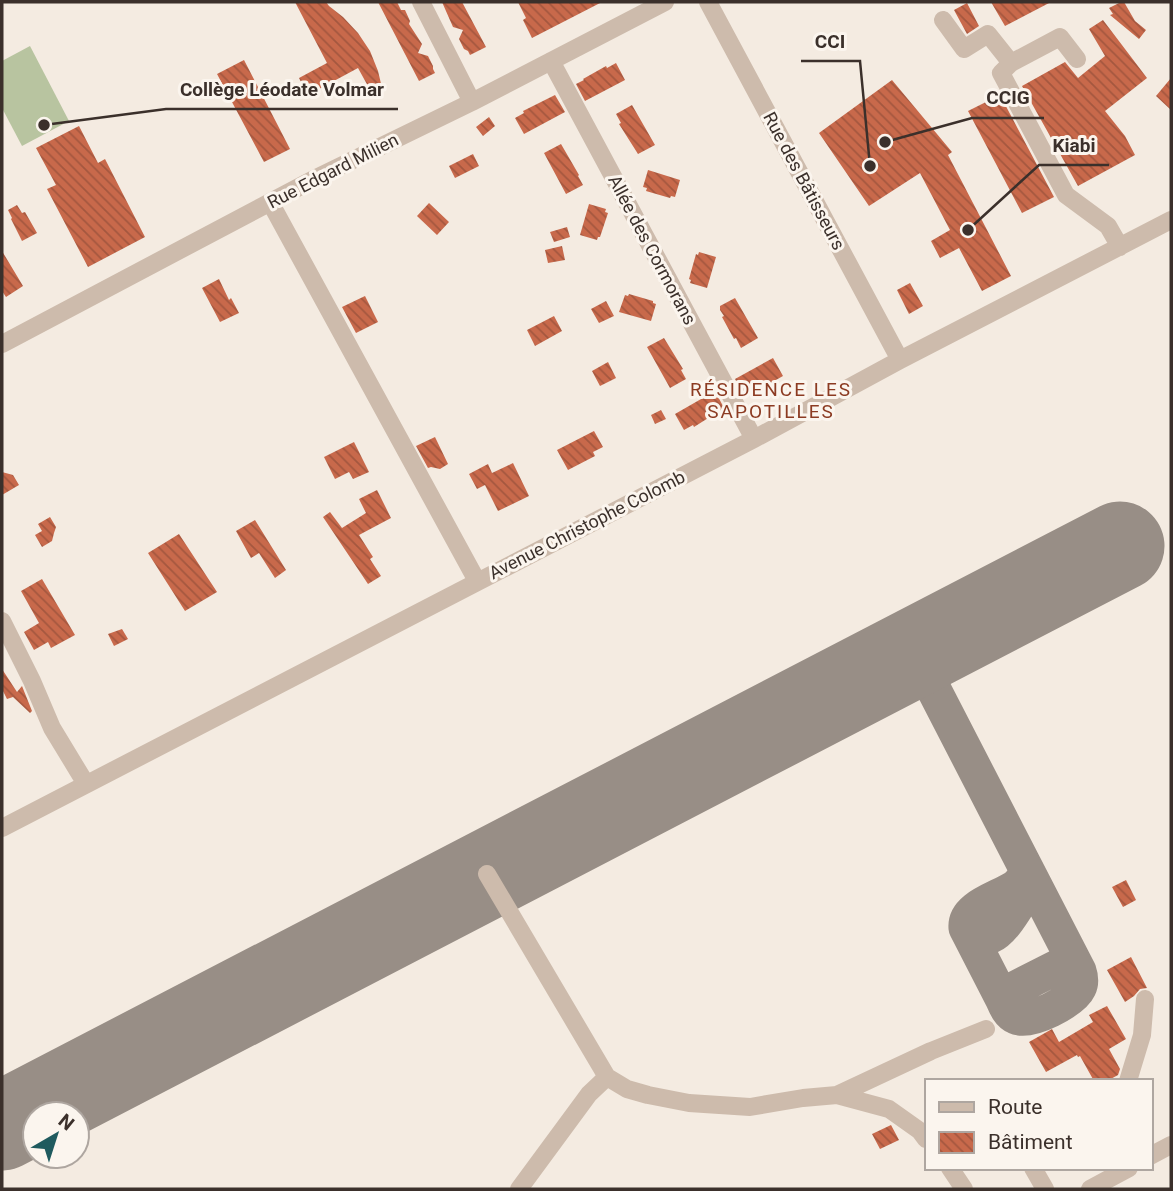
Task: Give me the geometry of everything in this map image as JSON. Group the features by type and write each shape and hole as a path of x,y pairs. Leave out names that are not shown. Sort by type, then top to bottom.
{"street":[{"path":"421,2 472,102"},
{"name":"Rue des Bâtisseurs","path":"708,2 900,360"},
{"name":"Rue Edgard Milien","path":"2,344 316,178 551,61 655,4"},
{"path":"943,20 964,49 988,34 1011,63"},
{"path":"1077,60 1060,37 1011,63 1000,73 1066,195 1108,226 1120,247"},
{"name":"Allée des Cormorans","path":"551,61 754,439"},
{"path":"270,202 477,581"},
{"name":"Avenue Christophe Colomb","path":"2,828 1171,220"},
{"path":"2,621 52,728 86,784"},
{"path":"487,874 607,1077 626,1089 689,1103 750,1107 836,1095 986,1029"},
{"path":"1129,1079 1142,1035 1144,999"},
{"path":"519,1189 589,1094 607,1077"},
{"path":"836,1095 889,1109 920,1131 925,1138"},
{"path":"951,1170 964,1189"},
{"path":"1034,1170 1045,1189"},
{"path":"1090,1189 1125,1170"}],"green space":[{"path":"30,46 69,121 22,146 2,108 2,61"}],"building":[{"path":"295,2 326,2 343,17 370,51 383,92 374,97 358,68 308,95 300,89 299,78 327,63"},
{"path":"378,2 397,2 401,10 405,10 409,24 422,44 418,53 428,56 435,73 419,81"},
{"path":"442,2 462,2 486,47 470,55 464,49 459,39 463,30 453,27"},
{"path":"518,2 602,2 532,38"},
{"path":"991,2 1051,2 1005,26"},
{"path":"1124,2 1135,21 1146,30 1139,39 1110,15 1113,14 1109,8"},
{"path":"967,3 979,26 967,34 954,10"},
{"path":"1103,20 1147,78 1105,111 1125,136 1135,155 1078,186 1022,86 1065,62 1078,78 1105,56 1089,29"},
{"path":"244,60 290,149 264,162 217,74"},
{"path":"616,63 625,80 585,101 576,84"},
{"path":"1171,78 1171,110 1156,96"},
{"path":"892,80 952,152 948,155 1011,276 982,291 959,248 940,258 931,241 950,230 920,173 869,206 819,133"},
{"path":"555,95 565,112 524,134 515,118"},
{"path":"1000,95 1054,197 1022,213 968,111"},
{"path":"632,105 655,145 638,154 619,124 621,123 616,114"},
{"path":"489,117 495,126 483,136 476,127"},
{"path":"79,126 98,163 105,159 145,237 88,267 47,189 56,185 36,148"},
{"path":"561,144 583,185 566,194 544,153"},
{"path":"473,154 479,166 455,178 449,166"},
{"path":"648,170 680,180 675,197 646,191 647,188 643,187"},
{"path":"429,203 449,222 437,235 417,216"},
{"path":"589,204 606,209 605,212 608,213 597,240 580,235"},
{"path":"17,205 22,213 25,212 37,233 22,241 8,210"},
{"path":"567,227 570,237 554,242 550,232"},
{"path":"562,246 565,260 548,263 545,250"},
{"path":"2,251 23,286 6,297 2,291"},
{"path":"699,252 716,257 707,288 690,283 689,279 696,254"},
{"path":"219,279 239,313 220,322 202,288"},
{"path":"910,283 923,306 909,314 897,290"},
{"path":"625,295 656,304 651,321 619,312"},
{"path":"365,296 378,322 356,333 342,307"},
{"path":"735,298 758,338 741,348 720,310 720,306"},
{"path":"606,301 614,316 599,323 591,309"},
{"path":"554,316 562,331 535,346 527,330"},
{"path":"664,338 686,379 670,388 647,347"},
{"path":"773,358 783,376 744,396 735,379"},
{"path":"608,362 616,378 600,386 592,371"},
{"path":"715,391 724,408 694,427 693,425 684,430 675,414"},
{"path":"661,410 666,419 655,424 651,415"},
{"path":"594,431 603,447 593,452 595,456 568,470 557,450"},
{"path":"435,437 448,464 440,469 428,468 416,446"},
{"path":"354,442 369,472 353,479 349,472 335,479 324,457"},
{"path":"513,463 529,496 498,511 485,485 477,489 469,474 488,464 492,473"},
{"path":"2,472 13,475 19,485 2,495"},
{"path":"377,490 391,518 359,535 381,576 368,584 323,517 330,512 342,528 366,513 359,499"},
{"path":"50,517 56,527 52,541 42,547 35,535 42,531 38,524"},
{"path":"255,520 286,570 275,578 259,553 251,558 236,531"},
{"path":"179,534 217,592 185,611 148,553"},
{"path":"42,579 75,635 51,648 48,642 34,650 24,632 39,623 21,591"},
{"path":"122,629 128,639 114,646 108,634"},
{"path":"2,669 17,692 22,686 32,711 30,713 13,697 7,699 2,689"},
{"path":"1126,880 1136,900 1123,907 1112,887"},
{"path":"1131,957 1147,988 1140,989 1125,1002 1107,970"},
{"path":"1107,1006 1126,1039 1109,1049 1120,1069 1118,1075 1111,1079 1093,1079 1077,1055 1046,1072 1029,1042 1052,1029 1059,1042 1093,1022 1089,1015"},
{"path":"891,1125 899,1140 880,1149 872,1134"}],"taxiway":[{"path":"1068,573 1100,573 1122,568 1128,563 1128,556 1120,546"},
{"path":"957,631 934,653 930,667 931,684 1079,971 1081,977 1080,986 1075,993 1050,1010 1022,1018 1011,1014 1003,1000 1008,992 1063,964 1069,953"},
{"path":"881,670 908,671 931,684"},
{"path":"1003,1000 966,928 967,920 977,908 1018,885 1027,870"},
{"path":"969,934 986,937 996,933 1027,891"}],"runway":[{"path":"2,1126 1120,546"}],"place":[{"name":"Collège Léodate Volmar","path":"44,125"},
{"name":"CCIG","path":"885,142"},
{"name":"CCI","path":"870,166"},
{"name":"Kiabi","path":"968,230"}],"district":[{"name":"RÉSIDENCE LES SAPOTILLES","path":"771,400"}]}
